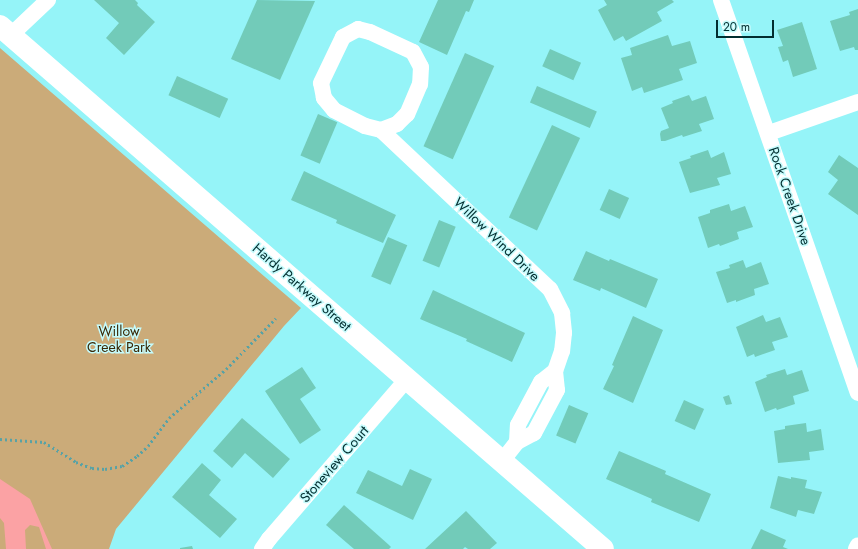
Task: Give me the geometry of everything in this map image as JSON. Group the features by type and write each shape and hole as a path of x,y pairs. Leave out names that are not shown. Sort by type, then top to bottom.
{"main road":[{"name":"Hardy Parkway Street","path":"5,30 604,549"}],"street":[{"path":"5,30 48,0"},
{"name":"Rock Creek Drive","path":"721,0 855,375 858,393"},
{"name":"Willow Wind Drive","path":"381,130 397,124 407,114 420,84 421,67 413,52 370,32 358,29 343,37 321,83 324,98 334,110 365,126 381,130 550,289 562,313 564,333 562,352 555,371 557,390 534,433 517,442 502,461"},
{"path":"769,133 858,102"},
{"name":"Stoneview Court","path":"262,549 407,379"},
{"path":"856,549 858,545"}],"path":[{"path":"0,439 44,442 76,462 92,468 105,469 122,466 137,456 168,418 226,369 276,318"}],"green space":[{"name":"Willow Creek Park","path":"0,48 301,308 284,326 116,529 109,549 0,549"}],"shaded area":[{"path":"0,479 30,499 52,549 46,549 39,527 30,525 25,530 26,549 6,549 4,523 0,518"}],"building":[{"path":"94,0 135,0 138,3 137,5 155,22 124,55 106,38 119,23"},
{"path":"257,0 315,1 280,80 231,59"},
{"path":"438,0 474,0 469,12 466,11 447,55 419,42"},
{"path":"604,0 672,0 674,2 657,12 662,21 626,41 623,36 614,41 598,10 607,5"},
{"path":"858,9 858,50 855,50 854,47 840,51 830,21 850,15 849,12"},
{"path":"802,22 817,69 793,77 788,60 783,62 778,47 783,46 777,30"},
{"path":"668,35 672,46 690,41 697,63 679,69 683,80 644,93 642,87 632,91 621,58 632,55 630,48"},
{"path":"550,49 581,63 573,80 542,66"},
{"path":"465,53 494,66 453,159 424,146"},
{"path":"177,76 228,99 220,118 168,95"},
{"path":"537,86 597,111 590,128 530,103"},
{"path":"689,95 692,101 706,96 714,119 699,124 702,131 683,137 682,135 661,141 661,131 669,128 661,108 673,103 672,101"},
{"path":"318,114 337,122 320,164 300,155"},
{"path":"552,125 580,138 537,231 509,217"},
{"path":"708,150 711,158 724,152 731,174 717,178 720,185 690,193 679,162 691,158 690,156"},
{"path":"839,155 858,168 858,215 828,194 838,180 828,172"},
{"path":"304,171 396,215 383,243 336,223 337,220 291,200"},
{"path":"609,189 629,198 620,219 600,210"},
{"path":"729,204 731,211 745,206 753,227 737,232 739,239 720,246 719,244 708,248 698,217 710,213 710,210"},
{"path":"439,220 456,227 439,268 423,261"},
{"path":"388,237 407,245 391,285 371,277"},
{"path":"586,251 609,261 610,259 658,279 646,308 601,288 600,291 573,280"},
{"path":"743,260 746,268 761,262 769,284 754,289 755,295 736,302 736,300 727,303 716,272 730,268 729,265"},
{"path":"433,290 525,333 512,362 466,341 467,339 420,319"},
{"path":"763,315 766,322 780,317 788,337 772,342 775,350 755,357 754,354 747,357 736,327"},
{"path":"633,316 663,330 633,403 603,389 614,366 612,365"},
{"path":"302,367 316,388 300,399 321,430 300,444 265,391"},
{"path":"785,369 787,375 802,370 809,391 793,396 795,404 765,412 755,382 767,377 766,375"},
{"path":"729,395 732,404 726,405 723,397"},
{"path":"684,400 704,409 695,430 675,421"},
{"path":"569,405 588,413 575,444 556,435"},
{"path":"242,418 290,459 273,478 245,453 232,468 213,451"},
{"path":"806,423 807,432 821,429 824,450 809,452 810,460 778,463 774,431 785,429 785,426"},
{"path":"619,451 666,471 665,474 711,494 699,522 651,502 652,499 606,479"},
{"path":"202,463 221,480 209,495 237,519 220,538 172,497"},
{"path":"410,469 432,479 413,520 356,493 368,470 402,486"},
{"path":"778,476 807,480 805,488 822,492 814,514 798,510 796,517 770,508"},
{"path":"344,505 391,547 389,549 354,549 326,525"},
{"path":"466,511 497,543 490,549 468,549 465,547 463,549 425,549"},
{"path":"761,529 786,540 783,547 788,549 751,549"},
{"path":"192,546 193,549 180,549 180,548"}]}
